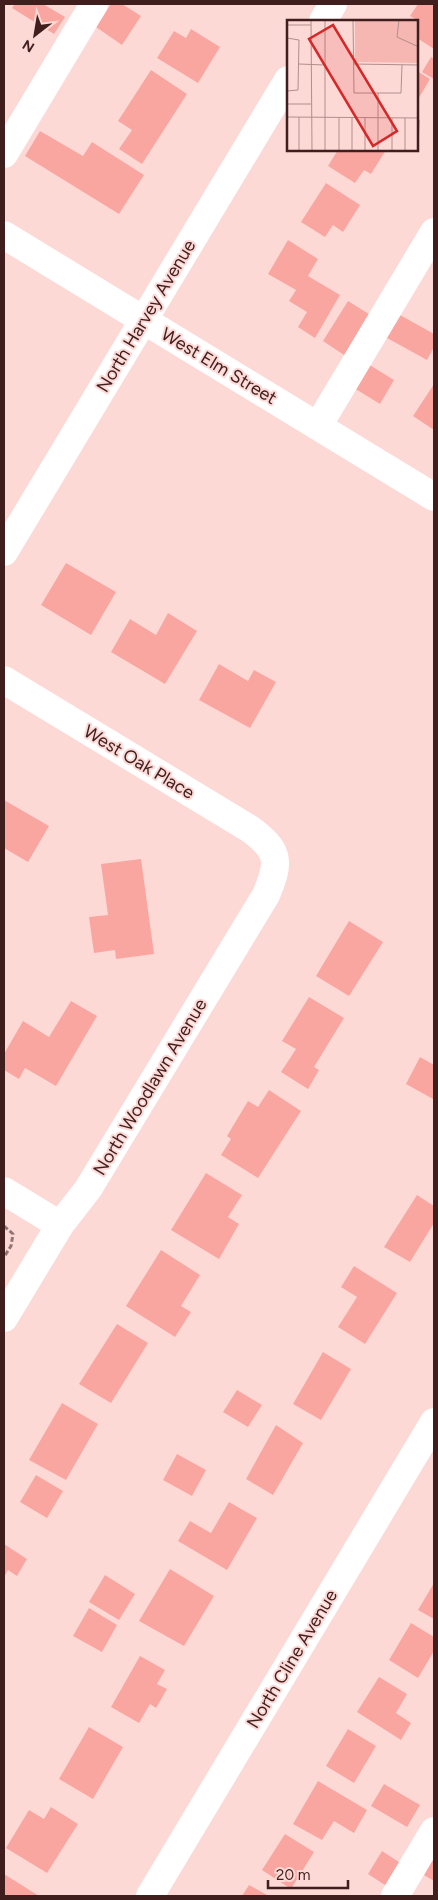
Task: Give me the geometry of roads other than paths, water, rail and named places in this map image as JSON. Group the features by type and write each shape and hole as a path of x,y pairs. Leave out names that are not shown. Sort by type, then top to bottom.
{"street":[{"path":"4,154 94,4"},
{"path":"324,20 333,4"},
{"name":"North Harvey Avenue","path":"4,552 287,82"},
{"path":"318,426 434,232"},
{"name":"West Elm Street","path":"4,235 434,497"},
{"name":"West Oak Place","path":"4,680 250,829 272,847"},
{"name":"North Woodlawn Avenue","path":"4,1318 60,1225 88,1189 266,895 274,877 276,863 272,847"},
{"path":"4,1191 60,1225"},
{"name":"North Cline Avenue","path":"150,1896 431,1437"},
{"path":"395,1896 434,1831"}]}
